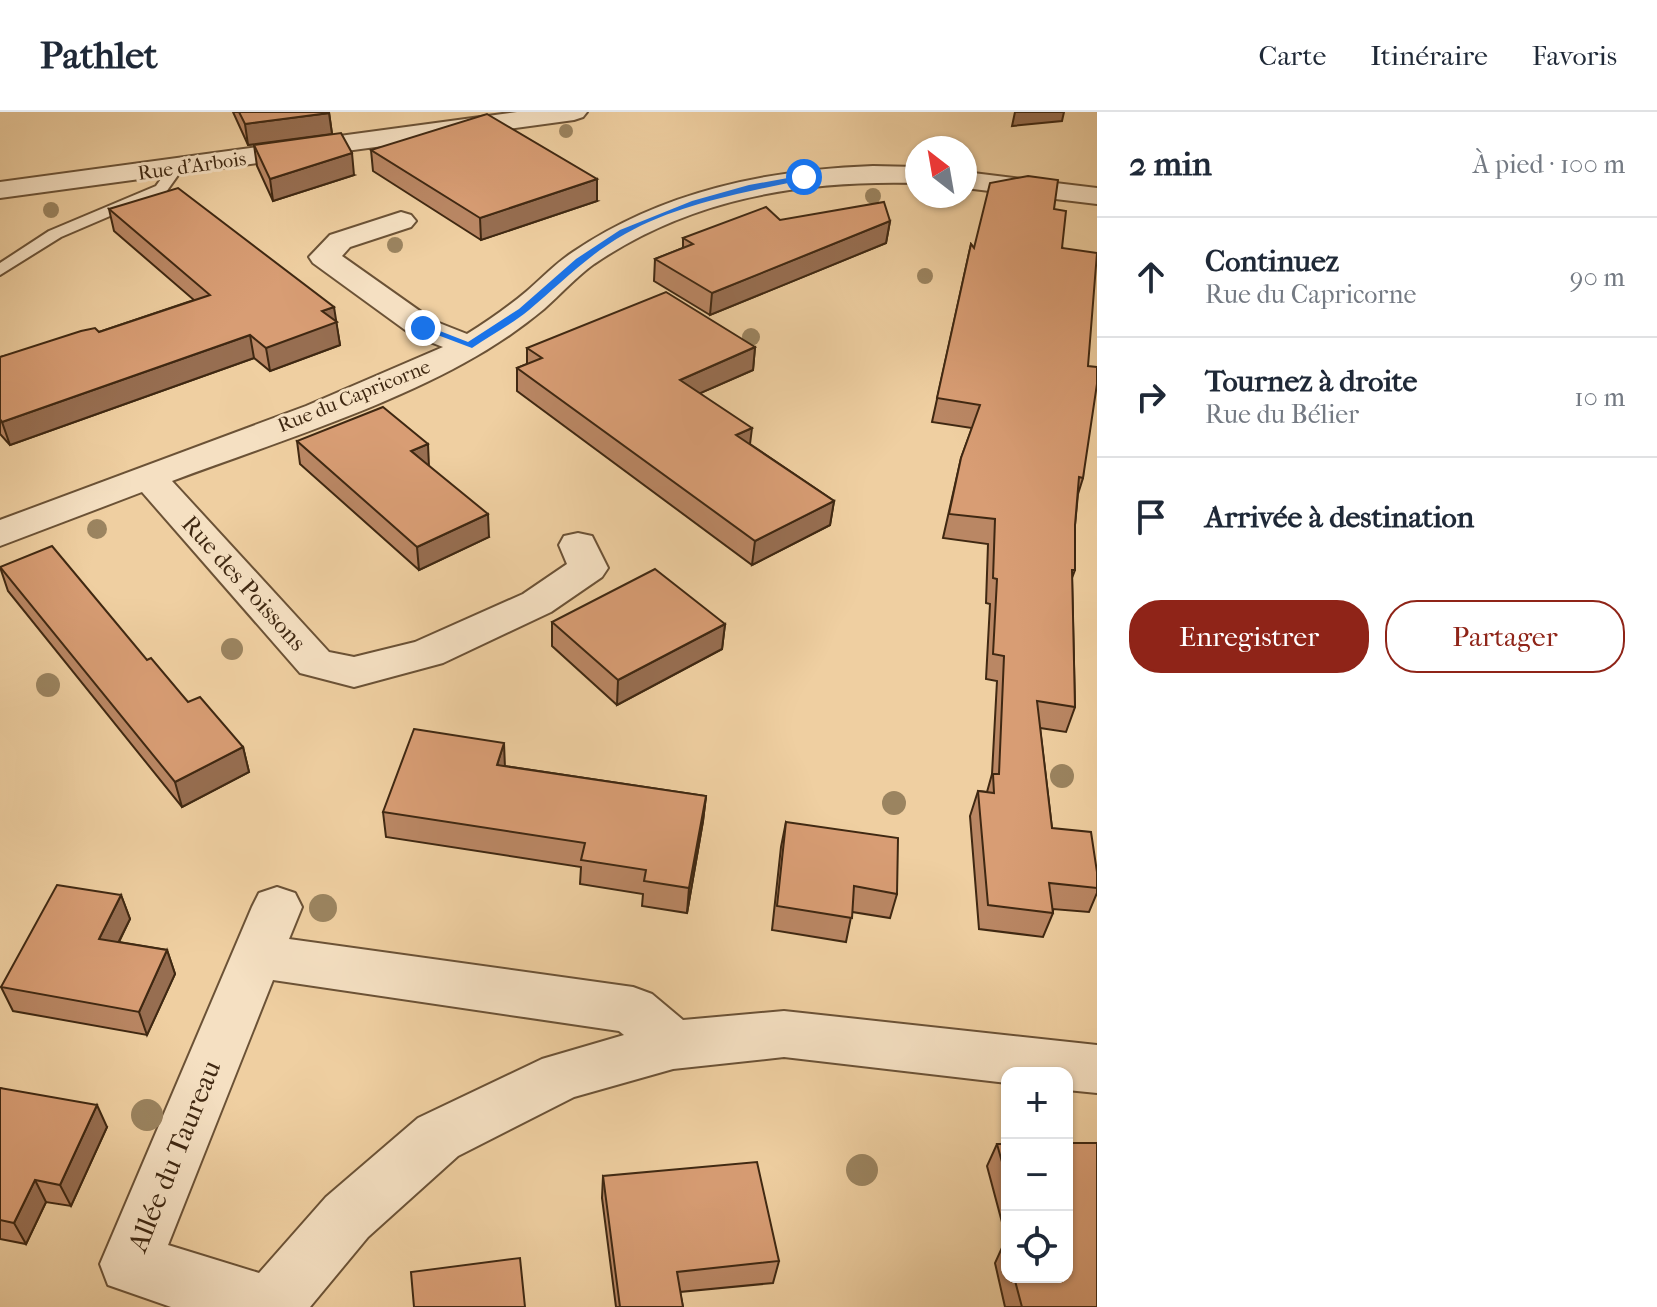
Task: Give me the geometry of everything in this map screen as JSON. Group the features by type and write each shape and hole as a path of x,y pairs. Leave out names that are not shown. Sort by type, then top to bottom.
{"street":[{"name":"Rue d'Arbois","path":"0,190 574,112"},
{"name":"Rue du Capricorne","path":"0,534 426,369 523,311 579,261 623,231 695,203 749,188 804,177 905,174"},
{"path":"977,181 1097,196"},
{"path":"401,221 340,241 324,257 423,328 469,346"},
{"name":"Rue des Poissons","path":"149,478 315,663 354,672 428,653 537,603 588,568 578,545"},
{"name":"Allée du Taureau","path":"270,1307 130,1264 267,932 633,1010 673,1045"},
{"path":"270,1307 347,1217 438,1137 562,1076 673,1045 784,1034 1097,1069"}],"lane":[{"path":"0,270 55,234 161,189 176,168"}],"building":[{"path":"239,112 329,112 329,113 245,124"},
{"path":"487,114 597,179 480,218 371,150"},
{"path":"341,133 352,153 270,179 254,145"},
{"path":"1028,176 1058,180 1054,209 1066,211 1062,248 1097,253 1088,366 1097,367 1097,384 1083,478 1079,477 1075,570 1072,570 1075,707 1037,701 1052,828 1091,832 1097,888 1049,883 1053,913 988,905 978,791 994,793 993,774 999,774 1004,656 993,654 997,579 993,578 995,519 949,514 961,458 980,405 937,398 971,244 974,248 990,183"},
{"path":"178,188 334,307 322,311 337,322 266,348 250,335 2,422 0,357 81,331 95,328 99,332 210,295 109,209"},
{"path":"884,202 890,221 712,293 655,259 693,244 683,238 766,207 780,220"},
{"path":"666,292 755,347 680,380 752,428 736,435 834,501 755,541 517,368 542,358 527,348"},
{"path":"383,407 428,444 411,451 488,514 417,547 297,441"},
{"path":"52,546 147,660 151,658 188,702 200,697 243,747 175,782 0,567"},
{"path":"655,569 725,624 618,680 552,622"},
{"path":"414,729 504,743 497,765 706,796 689,888 644,881 646,870 581,860 585,843 383,812"},
{"path":"786,822 898,838 897,894 854,886 852,918 777,906"},
{"path":"57,885 121,895 99,939 167,950 139,1012 1,987"},
{"path":"0,1088 97,1105 60,1185 35,1180 14,1223 0,1220"},
{"path":"1073,1143 1097,1143 1097,1307 1022,1307 1016,1283 1073,1283"},
{"path":"757,1162 779,1261 677,1272 683,1307 620,1307 603,1176"},
{"path":"520,1258 525,1307 414,1307 411,1272"}],"route":[{"path":"423,328 469,346 523,311 579,261 623,231 695,203 804,177"}]}
